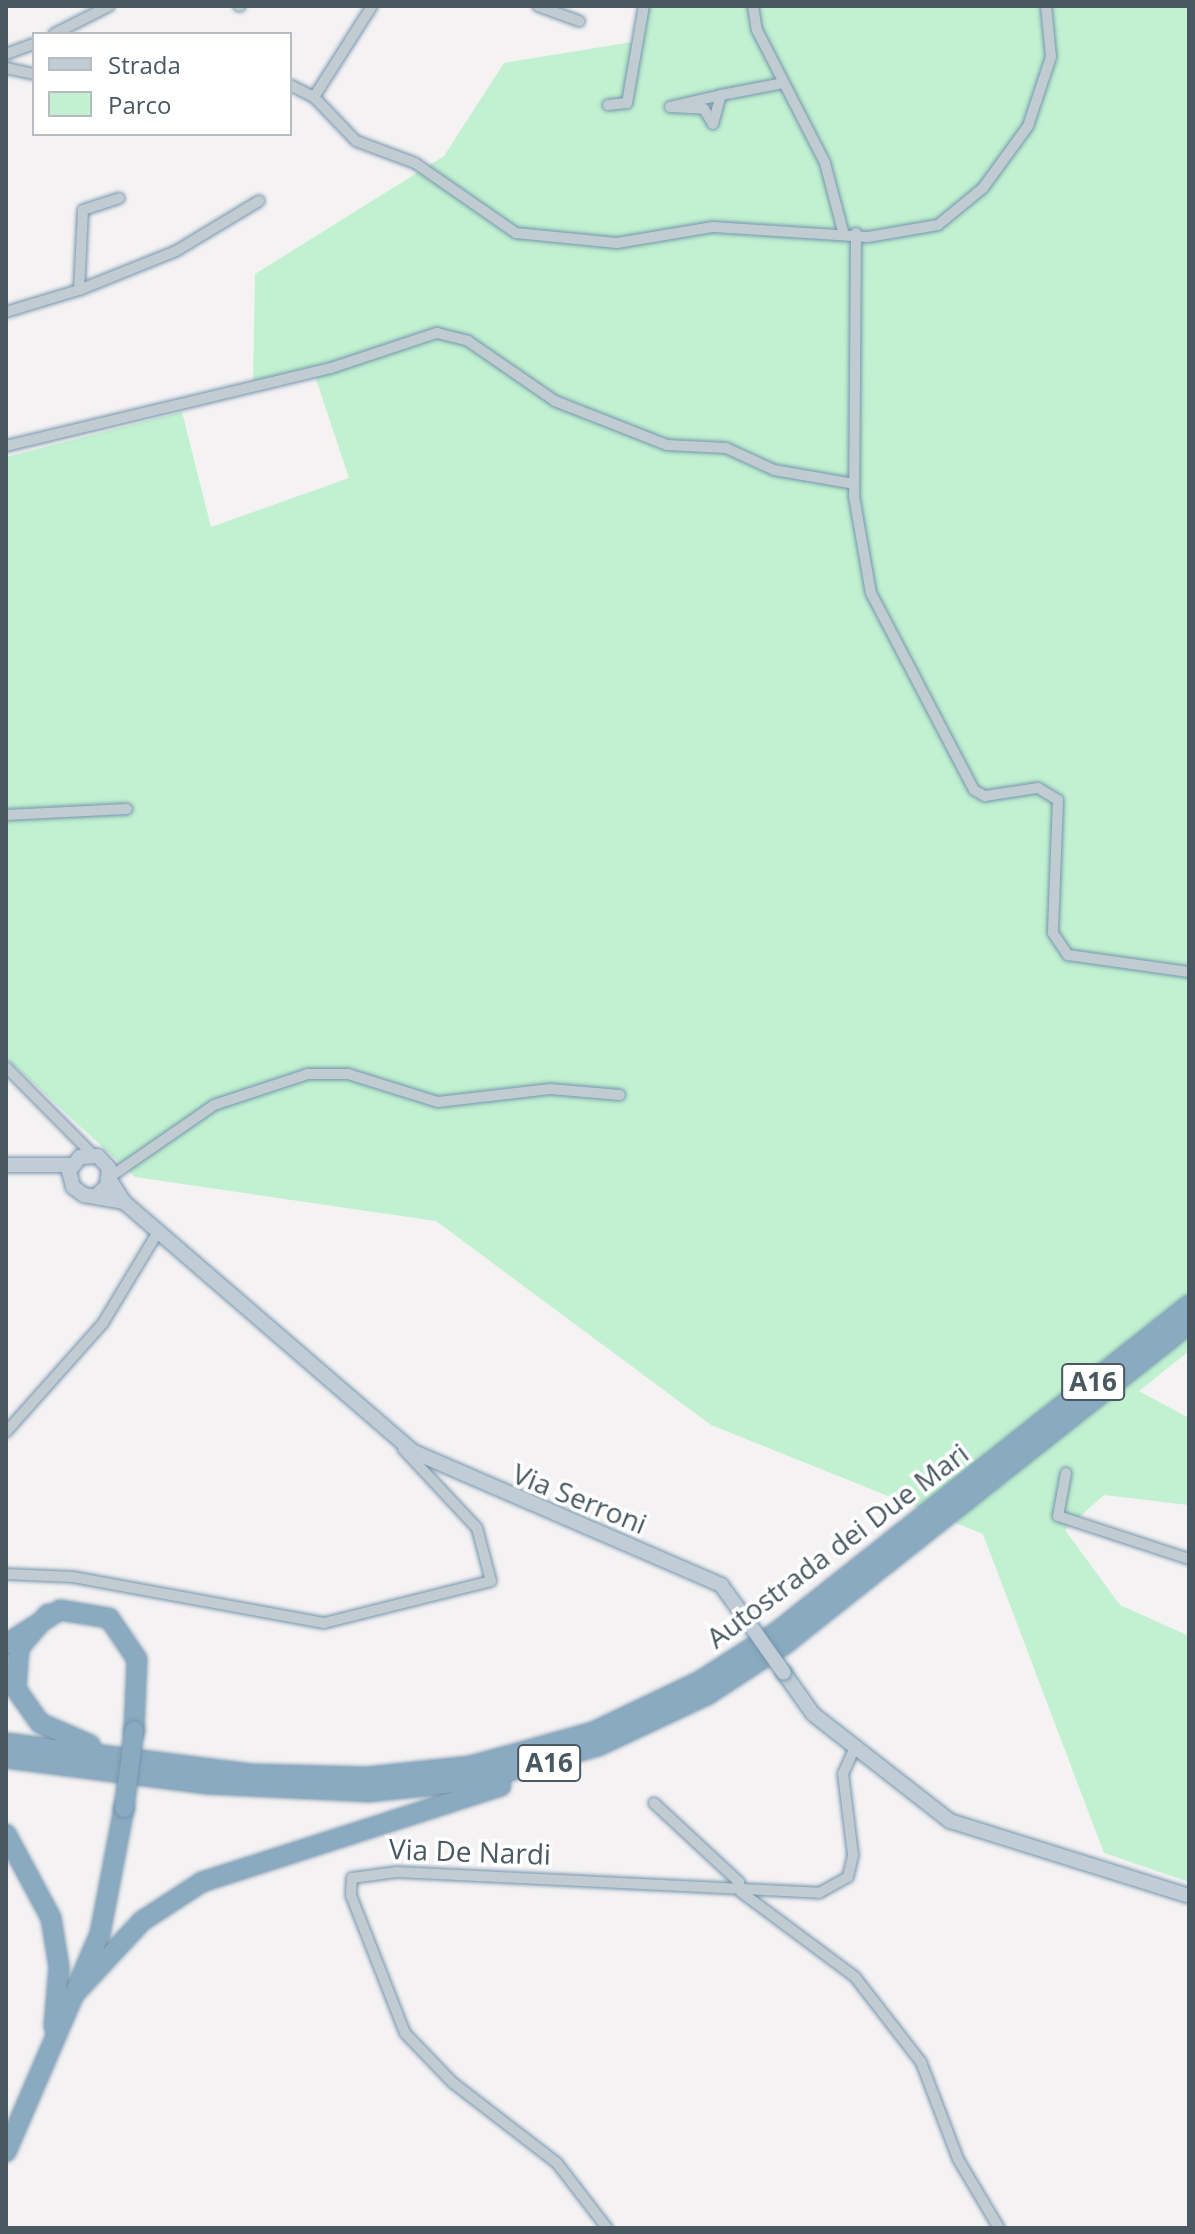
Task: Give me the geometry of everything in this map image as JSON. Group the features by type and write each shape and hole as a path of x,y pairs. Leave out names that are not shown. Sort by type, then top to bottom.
{"highway":[{"name":"Autostrada dei Due Mari","path":"6,1758 292,1791 447,1785 518,1771 638,1730 785,1644 1189,1305"},
{"name":"Autostrada dei Due Mari","path":"6,1743 251,1774 367,1777 514,1757 665,1700 778,1631 1189,1324"},
{"path":"6,1644 48,1614 91,1610 126,1633 139,1666 124,1808 106,1914 77,1991 6,2152"},
{"path":"48,1614 19,1648 14,1678 31,1714 60,1735 142,1753 367,1777"},
{"path":"77,1991 142,1921 202,1882 641,1737 711,1701 785,1644"},
{"path":"6,1834 41,1890 56,1943 59,1998 47,2057"}],"main road":[{"name":"Via Serroni","path":"6,1165 46,1168 93,1155 112,1172 124,1202"},
{"path":"70,1181 73,1163"},
{"name":"Via Serroni","path":"46,1168 70,1181 78,1192 124,1202 374,1417 415,1457 721,1585 813,1714 950,1821 1189,1896"},
{"path":"97,1195 112,1172"}],"street":[{"path":"58,32 109,6"},
{"path":"314,97 372,6"},
{"path":"538,6 579,21"},
{"path":"608,105 627,103 644,6"},
{"path":"753,6 784,83 825,163 843,231"},
{"path":"292,86 314,97 356,141 415,163 530,235 634,243 713,227 856,233 938,225 983,188 1028,126 1051,57 1046,6"},
{"path":"6,54 32,45"},
{"path":"6,68 32,74"},
{"path":"721,95 713,124 704,109 670,107 674,100 784,83"},
{"path":"79,290 83,210 119,198"},
{"path":"6,312 79,290 176,251 259,201"},
{"path":"856,233 854,484 871,593 974,790 985,796 1038,788 1058,800 1053,933 1068,955 1189,972"},
{"path":"6,446 331,368 437,333 468,341 555,401 667,445 726,448 774,470 854,484"},
{"path":"6,815 127,809"},
{"path":"6,1067 76,1144 93,1155"},
{"path":"112,1172 214,1105 308,1074 348,1074 438,1102 550,1089 620,1095"},
{"path":"73,1163 76,1144"},
{"path":"6,1432 103,1323 159,1230"},
{"path":"6,1574 73,1577 324,1623 491,1581 477,1528 415,1457"},
{"path":"1066,1473 1058,1516 1189,1559"},
{"name":"Via De Nardi","path":"607,2228 557,2163 453,2083 405,2033 351,1895 352,1878 365,1872 634,1880 797,1897 848,1877 853,1826 843,1774 855,1747"},
{"path":"654,1803 739,1882 741,1892 844,1967 921,2062 958,2159 999,2228"}],"green space":[{"path":"646,6 1189,6 1189,1351 1139,1391 1189,1418 1189,1505 1104,1495 1065,1530 1120,1605 1189,1636 1189,1882 1104,1853 983,1534 711,1425 436,1221 135,1177 6,1058 6,457 182,412 211,527 349,478 315,376 253,384 255,274 444,156 504,63 632,42"}]}
